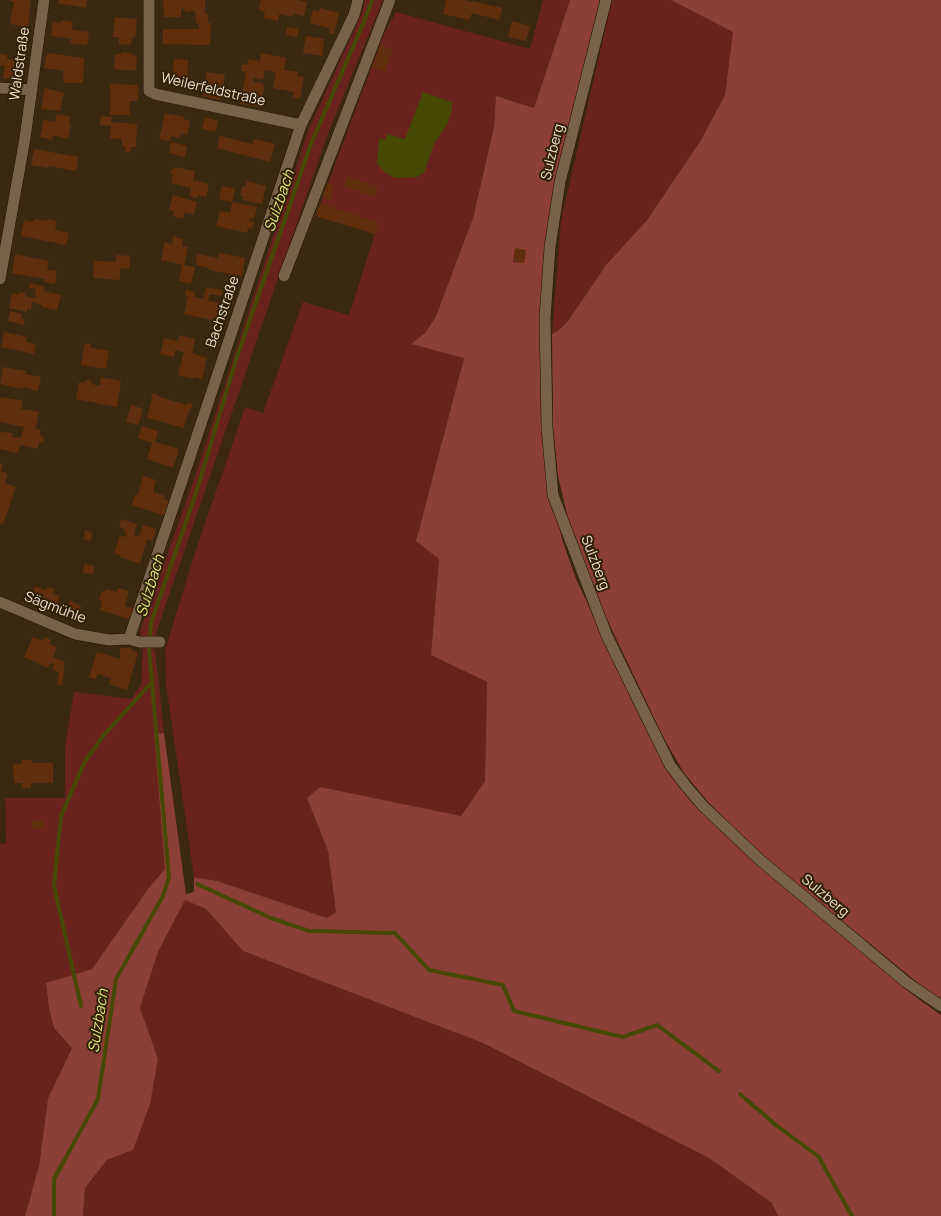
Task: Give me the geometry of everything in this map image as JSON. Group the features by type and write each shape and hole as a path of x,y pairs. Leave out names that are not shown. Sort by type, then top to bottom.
{"street":[{"name":"Waldstraße","path":"0,279 32,90 44,0"},
{"name":"Weilerfeldstraße","path":"149,0 149,90 155,94 301,126"},
{"name":"Bachstraße","path":"134,641 301,126 354,15 358,0"},
{"path":"284,276 390,0"},
{"name":"Sulzberg","path":"606,0 560,182 550,247 545,318 547,427 554,495 607,636 670,765 703,806 760,860 906,982 941,1006"},
{"path":"0,88 32,90"},
{"name":"Sägmühle","path":"0,602 75,634 109,640 156,643"}],"shaded area":[{"path":"365,0 383,0 328,133 155,636 141,636 140,631 194,479 308,131 361,15"},
{"path":"543,0 570,0 534,108 496,96 494,127 473,218 436,316 426,332 412,344 464,358 416,541 439,558 431,655 487,682 485,781 461,816 307,798 328,851 336,912 327,918 217,881 194,877 166,684 165,650 195,553 245,407 263,413 303,302 349,315 375,234 316,216 383,36 396,12 530,49"},
{"path":"570,0 600,0 555,181 544,263 548,478 562,539 576,579 654,742 700,810 755,863 917,998 941,1015 941,1216 778,1216 772,1203 709,1158 483,1043 243,951 206,909 185,900 158,952 140,1008 158,1059 150,1104 133,1150 107,1160 85,1188 83,1216 25,1216 39,1166 48,1098 72,1048 54,1028 46,983 92,969 148,889 165,869 154,734 164,733 186,894 194,892 194,877 217,881 327,918 336,912 328,851 307,798 320,787 461,816 485,781 487,682 431,655 439,559 416,541 464,358 411,344 426,332 436,316 473,218 494,127 496,96 534,108"},
{"path":"612,0 671,0 734,32 725,95 701,140 647,220 606,265 568,321 552,334 561,221"},
{"path":"671,0 941,0 941,1002 762,855 708,802 684,773 663,737 586,575 572,535 558,476 553,427 552,334 568,321 606,265 647,220 701,140 725,95 733,32"},
{"path":"423,92 452,102 452,110 447,125 434,144 424,173 417,177 395,178 377,164 379,138 385,140 387,134 405,139"},
{"path":"143,648 155,649 164,733 154,734 165,869 148,889 92,969 46,984 54,1027 72,1048 48,1098 39,1166 25,1216 0,1216 0,844 6,843 5,798 65,798 65,748 74,692 132,699 141,684"},
{"path":"185,899 206,909 243,951 483,1043 709,1158 772,1203 778,1216 83,1216 85,1188 107,1160 133,1150 158,1059 140,1008 158,952"}],"building":[{"path":"8,0 31,0 28,27 10,24 14,2"},
{"path":"59,0 87,0 86,8 58,3"},
{"path":"163,0 205,0 205,14 208,14 208,23 211,23 210,45 163,44 163,29 199,29 199,23 196,23 195,11 185,12 185,9 181,9 181,17 164,17"},
{"path":"261,0 298,0 307,2 304,16 294,14 293,17 279,14 278,21 264,18 265,12 259,10"},
{"path":"446,0 472,1 502,8 499,20 472,13 469,20 443,14"},
{"path":"320,8 339,13 334,34 329,33 330,28 310,23 313,10 319,12"},
{"path":"115,17 137,19 135,38 132,37 131,45 119,44 119,37 113,37"},
{"path":"62,20 73,22 72,30 89,32 87,45 70,43 71,39 51,36 53,22 61,23"},
{"path":"512,21 530,26 526,41 508,37"},
{"path":"287,27 299,29 297,37 286,35"},
{"path":"306,36 324,39 322,56 303,53"},
{"path":"380,45 393,49 385,72 373,67"},
{"path":"122,52 137,56 136,71 114,69 115,54 122,54"},
{"path":"47,53 84,58 83,83 64,83 63,71 44,68"},
{"path":"261,53 286,58 284,70 298,72 297,76 304,77 300,99 293,97 294,92 273,88 276,72 265,70 263,80 254,78 253,82 262,83 264,88 261,107 240,104 246,72 241,71 242,64 247,65 248,59 260,61"},
{"path":"0,54 7,55 7,59 23,64 20,81 3,78 5,66 0,65"},
{"path":"174,59 188,60 187,86 172,85"},
{"path":"207,72 225,75 220,100 203,96"},
{"path":"110,84 138,85 138,101 130,101 130,115 110,115"},
{"path":"45,88 64,93 60,111 41,109"},
{"path":"165,113 184,117 184,119 190,121 187,135 181,133 180,138 171,136 170,141 159,139"},
{"path":"57,114 70,117 69,123 71,124 68,139 53,135 52,140 40,137 44,120 55,122"},
{"path":"101,116 112,117 111,122 137,124 136,147 131,147 130,153 125,152 125,146 122,146 122,139 110,138 111,126 100,125"},
{"path":"205,117 218,121 215,132 202,129"},
{"path":"220,136 253,144 254,139 275,144 270,162 217,148"},
{"path":"171,142 187,146 185,157 169,153"},
{"path":"34,149 78,157 76,171 31,165"},
{"path":"174,167 195,171 193,180 209,184 206,197 198,195 197,198 190,196 191,188 171,183 173,175 170,172"},
{"path":"347,176 378,187 374,197 344,186"},
{"path":"247,181 266,186 262,204 242,200 243,196 240,196 242,187 245,187"},
{"path":"327,184 334,186 330,201 323,196"},
{"path":"222,186 235,189 232,202 219,199"},
{"path":"173,195 197,202 194,215 185,212 183,219 173,216 174,211 169,210"},
{"path":"232,202 257,207 254,219 250,218 249,221 254,222 252,229 248,228 247,233 216,226 220,211 230,213"},
{"path":"320,203 379,223 375,234 316,216"},
{"path":"34,219 57,221 55,230 69,233 66,245 21,236 24,220 33,222"},
{"path":"173,236 183,239 182,246 188,247 184,265 195,267 191,284 179,281 182,265 161,260 165,242 172,244"},
{"path":"515,248 526,250 524,263 513,262"},
{"path":"219,253 245,258 242,276 209,270 209,268 196,265 197,254 218,258"},
{"path":"15,254 49,261 47,270 57,271 55,284 44,282 45,279 12,273"},
{"path":"116,255 130,256 129,269 120,268 120,280 93,278 94,261 116,262"},
{"path":"30,283 45,287 44,291 61,295 57,310 42,307 42,305 32,302 31,310 27,309 27,312 9,308 12,293 19,295 19,292 26,293 25,296 35,298 36,289 29,288"},
{"path":"206,287 222,290 221,296 210,294 208,301 220,303 216,321 184,314 188,296 185,295 186,290 195,292 194,297 203,299"},
{"path":"10,311 22,314 21,319 25,319 24,325 8,321"},
{"path":"4,332 27,337 26,342 36,344 34,354 1,347"},
{"path":"179,335 195,339 192,353 207,358 202,379 178,375 184,352 175,350 174,357 160,354 164,338 178,341"},
{"path":"85,343 91,344 91,348 109,351 106,369 81,365"},
{"path":"3,367 26,371 25,374 41,377 38,391 31,390 31,388 23,387 23,389 0,384"},
{"path":"101,377 121,381 117,407 76,399 79,382 85,383 85,380 92,381 91,384 100,386"},
{"path":"155,393 160,397 186,405 190,402 193,407 189,410 184,428 147,418 152,399 151,395"},
{"path":"0,397 23,401 21,409 39,412 35,429 41,430 40,436 44,437 43,443 39,442 38,449 20,445 18,453 0,449 0,432 13,433 12,437 21,438 24,427 0,422"},
{"path":"131,405 143,409 138,425 126,422"},
{"path":"142,426 158,431 155,442 179,449 173,468 147,459 152,443 138,438"},
{"path":"0,463 3,464 1,471 8,474 5,483 16,487 3,524 0,523"},
{"path":"143,476 156,480 153,492 165,496 164,499 171,501 166,516 132,505 135,495 138,495"},
{"path":"121,519 137,524 134,535 139,537 143,525 156,529 152,541 147,539 140,564 114,553 120,536 125,537 127,533 124,532 125,529 119,527"},
{"path":"85,530 92,532 91,541 84,540"},
{"path":"84,564 94,566 93,574 83,573"},
{"path":"35,586 46,591 47,587 55,589 53,594 60,596 53,613 28,603"},
{"path":"118,588 129,591 125,606 133,608 129,619 100,610 102,601 99,600 102,591 105,592 106,589 117,592"},
{"path":"70,600 81,606 80,616 66,612"},
{"path":"33,637 43,641 45,637 51,640 49,644 57,647 53,657 65,662 62,685 57,685 59,672 52,669 54,665 50,663 48,668 24,657"},
{"path":"120,648 130,648 138,653 127,690 109,684 111,678 98,674 96,679 89,677 97,652 120,659"},
{"path":"22,760 32,760 32,763 53,763 53,783 31,783 31,788 22,788 22,783 14,783 13,764 22,764"},
{"path":"32,821 44,821 44,829 32,829"}],"waterway":[{"name":"Sulzbach","path":"54,1216 54,1179 98,1099 116,979 163,896 169,877 149,649 151,623 196,493 236,360 311,144 372,0"},
{"path":"81,1006 54,886 61,816 85,761 104,735 152,682"},
{"path":"197,884 271,918 309,931 395,933 429,970 503,985 514,1011 623,1037 657,1025 719,1071"},
{"path":"740,1094 777,1126 818,1156 852,1216"}]}
